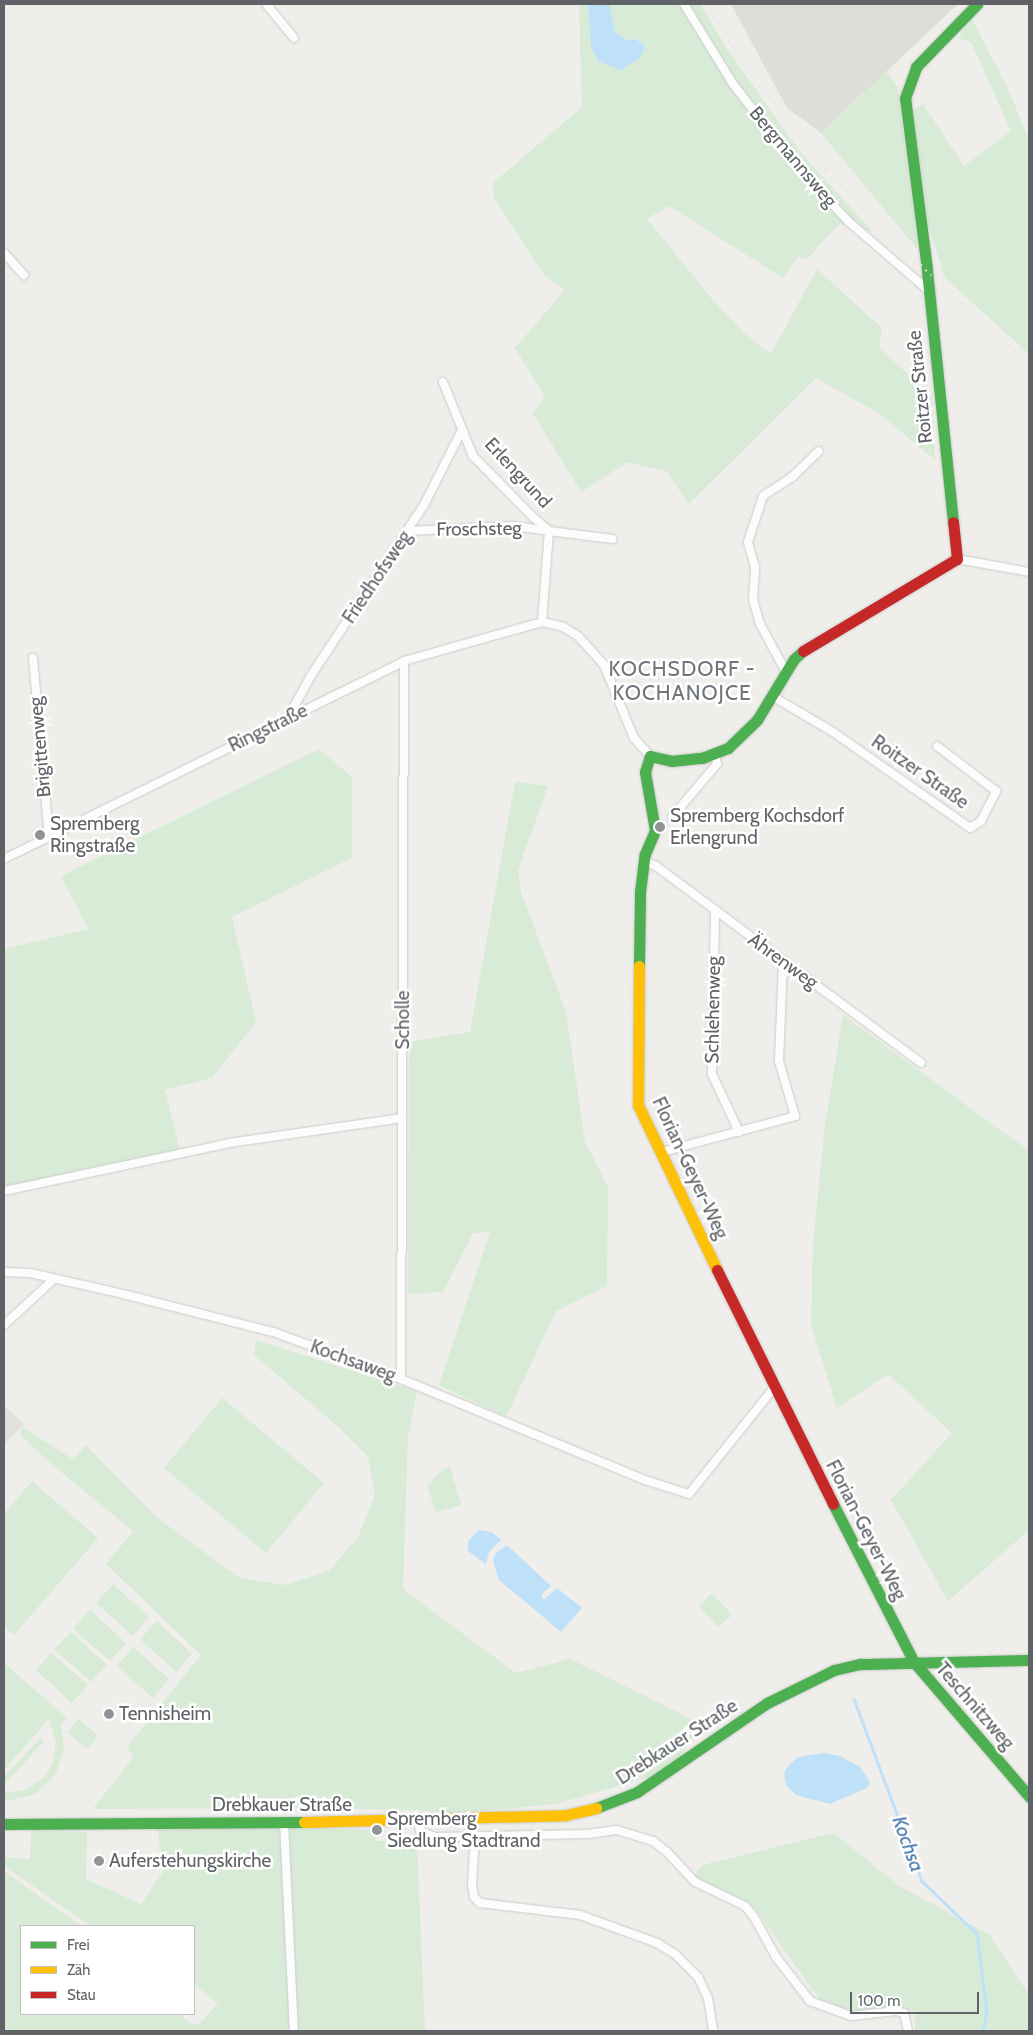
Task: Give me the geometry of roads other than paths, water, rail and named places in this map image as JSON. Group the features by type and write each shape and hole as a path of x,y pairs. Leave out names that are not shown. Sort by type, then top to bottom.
{"street":[{"path":"266,4 294,38"},
{"name":"Bergmannsweg","path":"684,4 733,84 800,171 849,222 927,288"},
{"name":"Roitzer Straße","path":"957,559 927,288 927,269 904,98 916,67 976,4"},
{"path":"4,253 24,275"},
{"name":"Erlengrund","path":"443,382 461,432 473,456 549,531 613,538"},
{"name":"Friedhofsweg","path":"287,719 312,674 408,531 461,432"},
{"path":"786,672 760,624 753,599 755,567 748,542 763,496 792,477 819,451"},
{"name":"Froschsteg","path":"408,531 514,526 549,531"},
{"name":"Erlengrund","path":"542,622 549,531"},
{"path":"542,622 563,627 578,636 604,665 634,738 650,756 671,761 716,754 744,735 772,696 794,659 810,645 957,559 1029,572"},
{"name":"Ringstraße","path":"4,859 404,662 542,622"},
{"name":"Brigittenweg","path":"33,658 49,836"},
{"name":"Scholle","path":"401,1379 404,662"},
{"name":"Roitzer Straße","path":"772,696 819,723 970,828 981,821 996,791 937,746"},
{"path":"672,817 717,764 716,754"},
{"name":"Florian-Geyer-Weg","path":"650,756 645,772 655,830 644,861 640,892 638,1105 774,1388 914,1662"},
{"name":"Ährenweg","path":"644,861 656,866 921,1063"},
{"name":"Schlehenweg","path":"715,911 712,1074 739,1132"},
{"path":"662,1152 794,1116 779,1061 783,961"},
{"path":"4,1191 230,1143 402,1118"},
{"name":"Kochsaweg","path":"4,1272 30,1273 53,1280 123,1294 273,1332 401,1379 645,1480 689,1494 774,1388"},
{"path":"4,1325 53,1280"},
{"name":"Drebkauer Straße","path":"4,1824 418,1821 566,1815 607,1805 637,1792 767,1703 807,1681 834,1670 861,1664 1029,1660"},
{"name":"Teschnitzweg","path":"914,1662 1029,1796"},
{"path":"418,1821 419,1829 428,1836 475,1837 588,1834 617,1830 653,1842 668,1852 695,1882 744,1906 754,1917 776,1957 810,2001 851,2016 896,2011 904,2013 908,2031"},
{"path":"284,1822 294,2031"},
{"path":"475,1837 472,1884 474,1897 480,1903 580,1915 657,1943 676,1955 698,1977 711,2007 713,2031"}],"water":[{"path":"588,4 609,4 615,32 626,40 635,39 645,46 640,58 621,70 598,61 591,46"},
{"path":"479,1530 491,1532 501,1540 489,1552 486,1564 468,1551 468,1541"},
{"path":"507,1545 551,1586 541,1595 544,1600 557,1588 582,1608 561,1632 499,1580 493,1560 496,1553"},
{"path":"824,1753 840,1756 860,1767 870,1782 867,1788 830,1804 796,1795 786,1785 784,1773 789,1765 798,1757"}],"waterway":[{"name":"Kochsa","path":"854,1699 922,1881 977,1934 987,2012 983,2031"}],"railway":[{"path":"707,4 755,81 827,170 895,241 1029,364"}],"place":[{"name":"Spremberg Kochsdorf Erlengrund","path":"660,827"},
{"name":"Spremberg Ringstraße","path":"40,835"},
{"name":"Tennisheim","path":"109,1714"},
{"name":"Spremberg Siedlung Stadtrand","path":"377,1830"},
{"name":"Auferstehungskirche","path":"99,1861"}],"district":[{"name":"KOCHSDORF - KOCHANOJCE","path":"682,681"}]}
